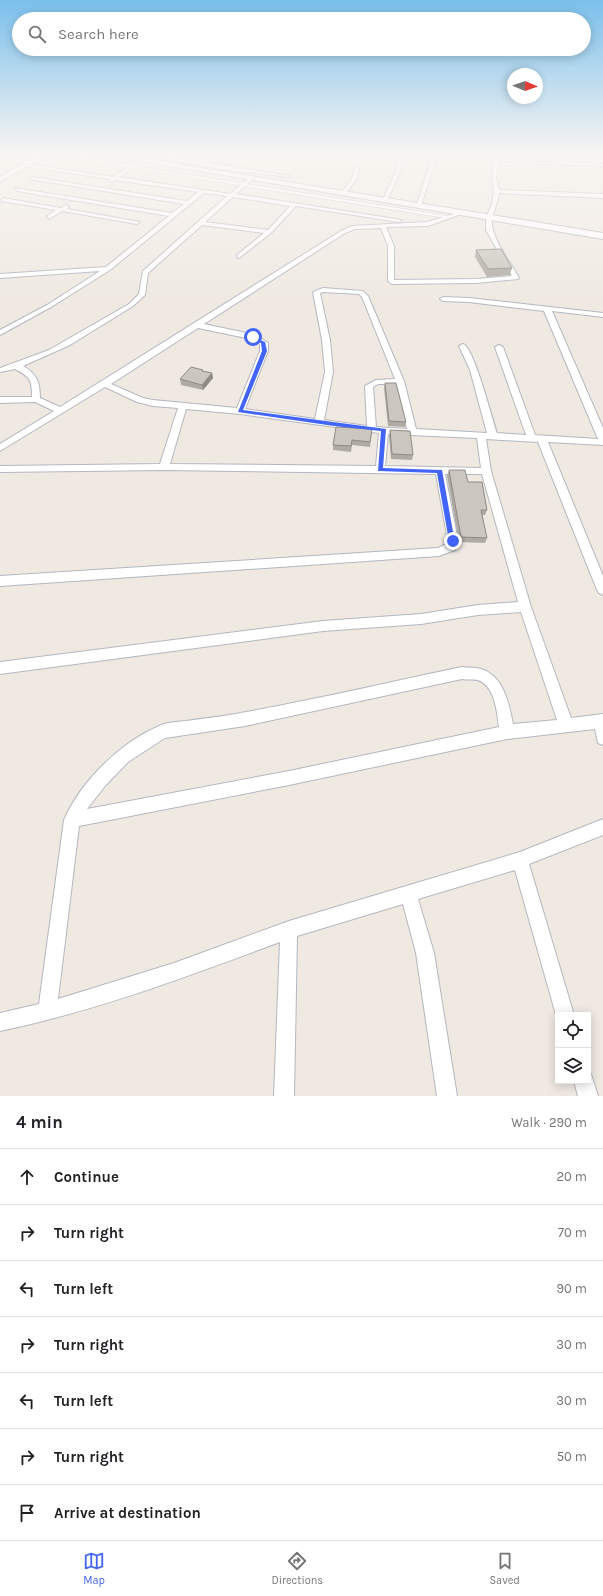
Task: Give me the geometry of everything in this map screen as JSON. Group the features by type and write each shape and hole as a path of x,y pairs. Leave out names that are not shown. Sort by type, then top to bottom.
{"street":[{"path":"20,203 64,208 137,222"},
{"path":"49,217 72,203"},
{"path":"99,203 173,214"},
{"path":"0,333 49,306 108,269 173,214 189,203"},
{"path":"0,370 18,367 40,359 130,305 142,295 145,272 224,203"},
{"path":"289,203 421,225"},
{"path":"399,203 603,236"},
{"path":"383,226 391,246 391,281 393,282 514,280 516,276 491,234 489,218 495,203"},
{"path":"239,256 268,232 295,204"},
{"path":"0,448 105,384 343,232 354,227 421,225 434,223 458,213"},
{"path":"201,223 268,232"},
{"path":"0,276 108,269"},
{"path":"319,423 329,372 326,340 316,292 323,290 363,293 400,381 412,432"},
{"path":"443,299 469,300 603,315"},
{"path":"548,309 603,439"},
{"path":"197,325 253,337 264,343 264,351 240,411"},
{"path":"463,346 474,370 493,437"},
{"path":"499,347 537,439 603,590"},
{"path":"18,367 34,376 36,381 36,399"},
{"path":"372,430 369,386 376,382 400,381"},
{"path":"105,384 140,400 240,411 372,430 603,442"},
{"path":"0,400 36,399 61,411"},
{"path":"164,467 183,405"},
{"path":"380,470 384,430"},
{"path":"481,436 486,471 525,607 566,725"},
{"path":"0,469 164,467 486,471"},
{"path":"0,581 439,552 451,547 453,541 440,471"},
{"path":"0,668 323,626 421,619 478,610 525,607"},
{"path":"47,1012 72,820 85,798 112,769 141,744 163,731 245,719 462,674 481,675 498,692 503,708 507,732"},
{"path":"72,820 289,778 507,732 602,722 603,738"},
{"path":"0,1022 47,1012 174,972 289,930 520,860 603,827"},
{"path":"520,860 564,1012"},
{"path":"408,893 425,954 447,1096"},
{"path":"284,1096 289,930"},
{"path":"585,1084 588,1096"}],"lane":[{"path":"368,203 447,217"}],"building":[{"path":"501,249 512,268 488,269 476,250"},
{"path":"191,367 212,373 202,385 180,379"},
{"path":"385,383 396,383 406,422 389,421"},
{"path":"336,427 372,429 370,442 352,440 351,446 333,445"},
{"path":"390,430 410,431 413,455 392,454"},
{"path":"449,470 465,470 468,482 482,482 487,510 481,510 487,538 461,537"}],"route":[{"path":"253,337 260,340 265,346 240,411 334,425 384,430 380,470 440,471 453,541"}]}
